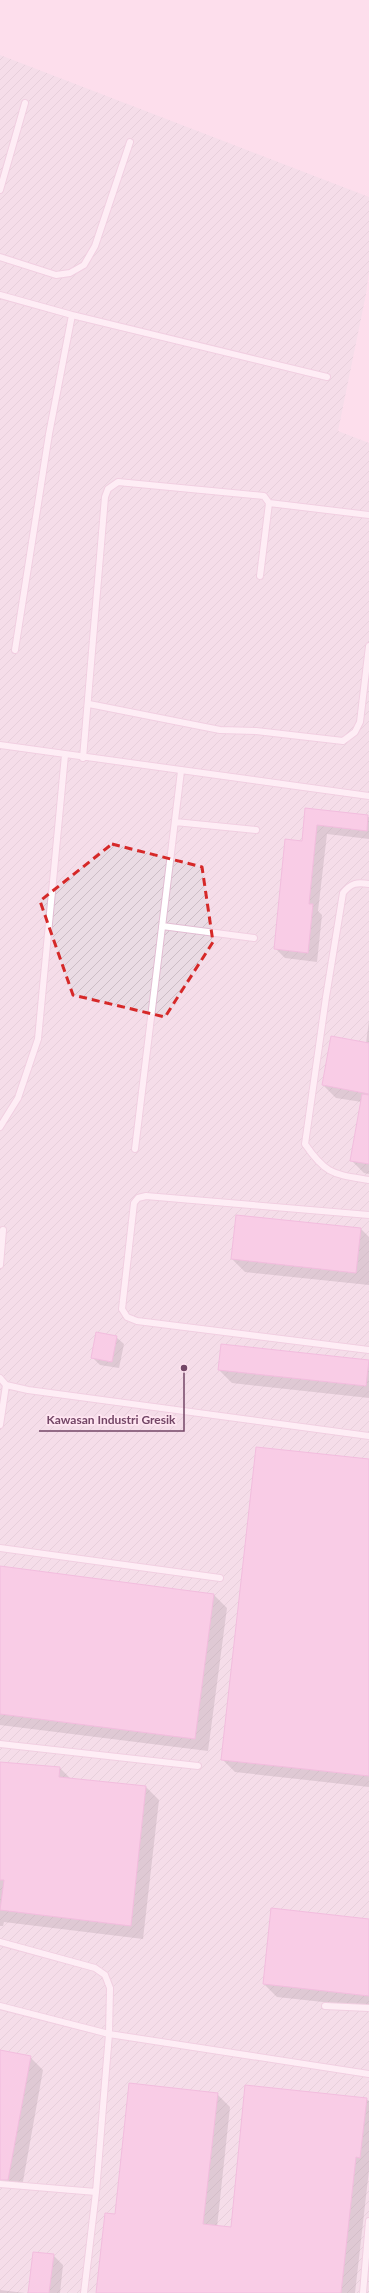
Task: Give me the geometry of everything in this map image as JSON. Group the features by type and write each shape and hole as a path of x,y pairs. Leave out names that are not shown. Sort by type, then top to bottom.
{"lane":[{"path":"0,190 26,103"},
{"path":"0,257 56,276 70,273 84,264 95,246 130,142"},
{"path":"0,295 72,315 326,377"},
{"path":"15,650 49,434 72,315"},
{"path":"84,758 105,497 108,489 118,482 264,496 269,503 260,576"},
{"path":"269,503 369,515"},
{"path":"89,704 220,730 256,731 343,741 355,732 360,722 369,646"},
{"path":"0,745 84,758 369,796"},
{"path":"0,1127 18,1098 38,1039 65,755"},
{"path":"135,1149 182,771"},
{"path":"175,822 256,830"},
{"path":"369,884 357,882 348,886 343,893 326,997 305,1144 317,1161 333,1174 369,1180"},
{"path":"162,926 254,938"},
{"path":"369,1215 146,1196 138,1198 134,1203 122,1309 127,1316 137,1320 369,1350"},
{"path":"0,1265 3,1230"},
{"path":"0,1378 6,1385 28,1390 369,1436"},
{"path":"0,1425 6,1385"},
{"path":"0,1548 220,1578"},
{"path":"0,1744 198,1766"},
{"path":"0,1942 95,1968 105,1975 110,1988 109,2034 96,2192 84,2293"},
{"path":"0,2006 109,2034 369,2074"},
{"path":"325,2006 369,2008"},
{"path":"0,2184 96,2192"},
{"path":"363,2293 369,2221"}],"highlighted area":[{"path":"112,844 202,867 213,942 165,1017 73,995 40,901"}],"shaded area":[{"path":"0,55 369,197 369,271 366,294 338,431 369,443 369,2293 0,2293"}],"building":[{"path":"305,808 368,815 367,831 317,825 309,904 313,904 308,953 274,949 285,839 302,841"},
{"path":"331,1036 369,1043 369,1094 322,1085"},
{"path":"362,1094 369,1095 369,1164 350,1161"},
{"path":"236,1215 361,1228 356,1273 231,1259"},
{"path":"96,1332 117,1336 112,1362 91,1358"},
{"path":"221,1344 369,1360 366,1386 218,1370"},
{"path":"256,1447 369,1459 369,1776 221,1760"},
{"path":"0,1566 214,1594 195,1739 0,1714"},
{"path":"0,1762 60,1767 59,1777 146,1786 131,1926 0,1910 4,1880 0,1880"},
{"path":"271,1908 369,1919 369,1996 263,1984"},
{"path":"0,2050 31,2056 8,2180 0,2180"},
{"path":"129,2083 218,2093 203,2224 231,2227 245,2085 367,2098 360,2158 356,2157 341,2293 96,2293 105,2213 115,2214"},
{"path":"33,2252 54,2254 49,2293 28,2293"}],"place":[{"name":"Kawasan Industri Gresik","path":"184,1368"}]}
